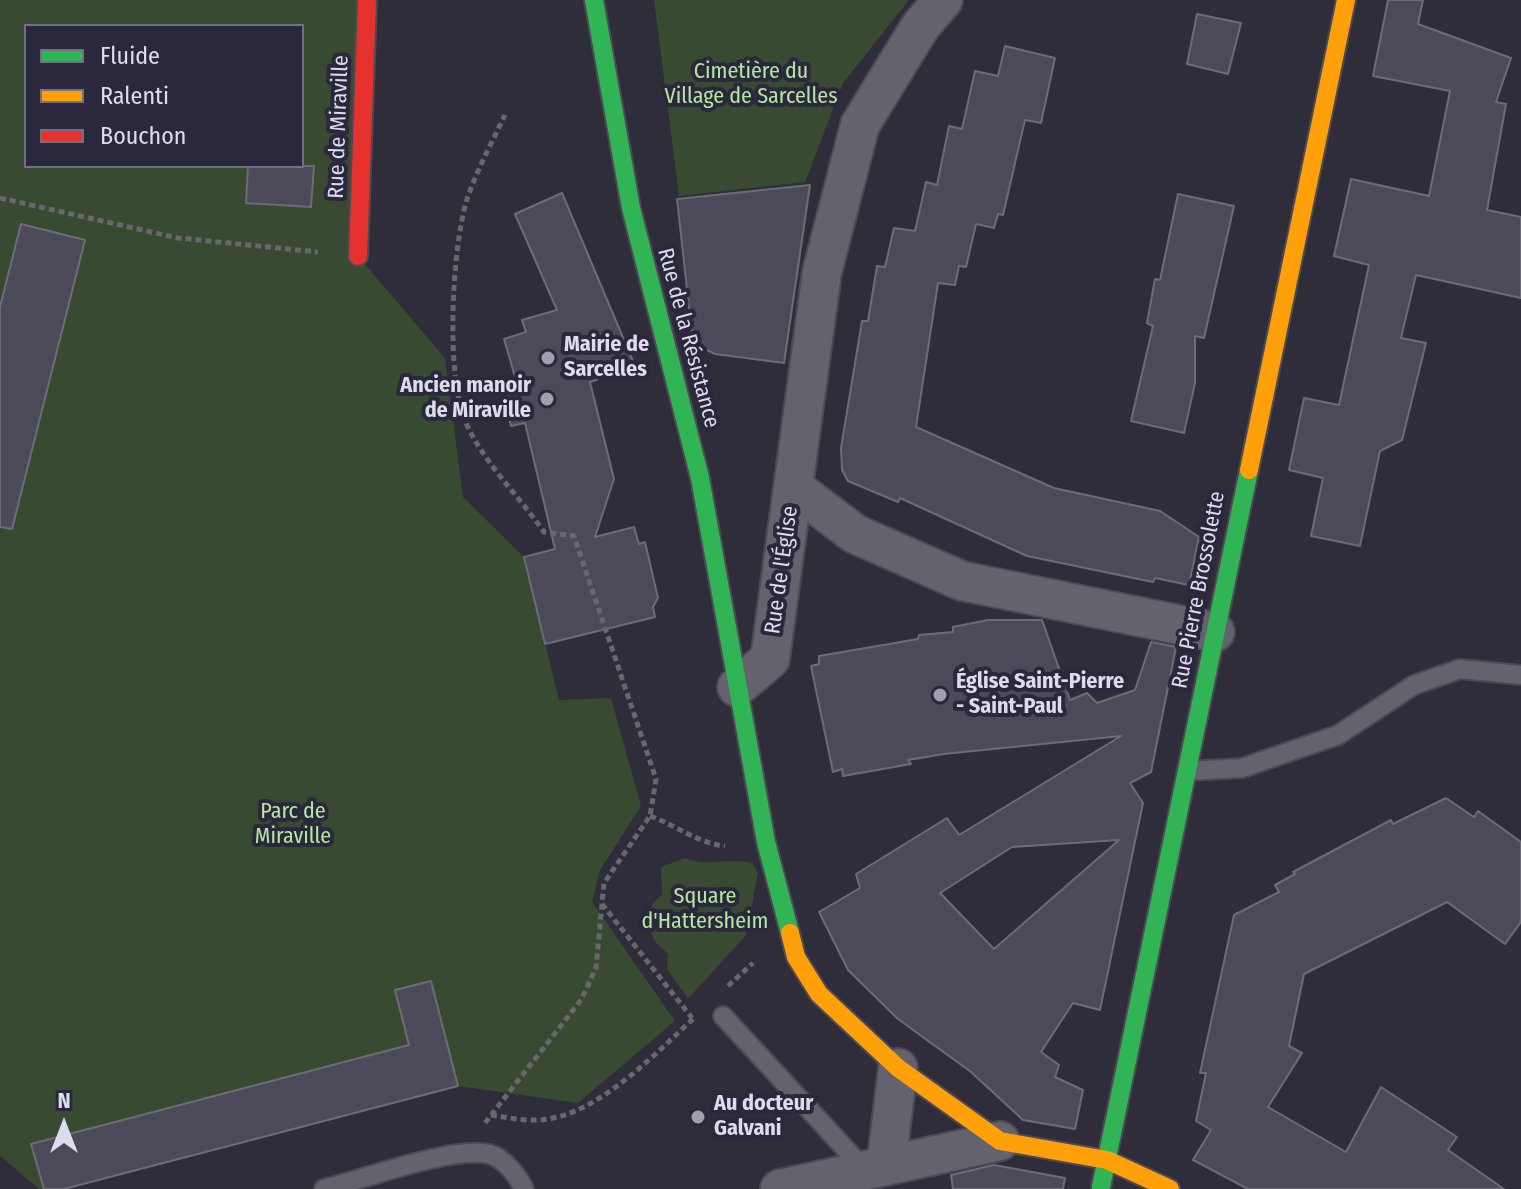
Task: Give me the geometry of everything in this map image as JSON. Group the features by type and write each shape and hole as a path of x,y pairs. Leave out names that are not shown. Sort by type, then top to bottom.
{"street":[{"name":"Rue de Miraville","path":"358,256 367,0"},
{"name":"Rue de la Résistance","path":"594,0 631,208 700,478 723,590 737,687"},
{"name":"Rue de l'Église","path":"737,687 770,659 822,272 860,125 920,27 943,0"},
{"name":"Rue Pierre Brossolette","path":"1101,1189 1346,0"},
{"path":"793,487 855,534 962,581 1215,632"},
{"path":"737,687 766,842 796,957 819,994 898,1068 1000,1141"},
{"path":"876,1168 898,1068"},
{"path":"780,1189 1000,1141 1107,1160 1170,1189"}],"lane":[{"path":"1188,771 1242,768 1338,735 1414,685 1460,669 1521,675"},
{"path":"723,1016 876,1168"},
{"path":"324,1189 467,1152 493,1155 518,1176 524,1189"}],"path":[{"path":"467,1152 490,1115 581,1000 596,968 604,883 650,816 656,779 574,536 544,532 485,456 465,421 454,360 456,262 467,199 505,115"},
{"path":"0,198 178,238 358,256"},
{"path":"650,816 680,826 703,844 732,847 766,842"},
{"path":"602,904 692,1019"},
{"path":"721,992 789,929"},
{"path":"490,1115 552,1119 582,1109 648,1061 701,1011"}],"green space":[{"name":"Parc de Miraville","path":"0,0 367,0 358,256 445,358 463,497 524,557 559,700 611,698 641,806 600,870 592,902 675,1021 578,1103 458,1086 64,1189 39,1189 0,1156"},
{"name":"Cimetière du Village de Sarcelles","path":"654,0 909,0 843,83 805,182 679,196"},
{"name":"Square d'Hattersheim","path":"685,858 702,862 745,862 753,864 758,873 746,935 688,999 667,969 668,954 656,943 646,923 651,906 662,894 661,867"}],"building":[{"path":"1388,0 1423,0 1418,24 1511,58 1496,102 1506,104 1487,210 1521,217 1521,298 1416,275 1401,338 1426,343 1402,440 1380,451 1360,546 1311,536 1323,478 1289,470 1304,398 1339,405 1369,265 1334,256 1351,179 1429,196 1450,91 1373,76"},
{"path":"1197,14 1241,23 1228,74 1187,64"},
{"path":"1005,46 1055,58 1041,123 1025,120 1003,215 998,214 994,228 976,224 966,267 959,266 955,285 938,283 916,427 1054,488 1160,511 1199,537 1189,585 1155,578 1153,582 1027,556 900,498 898,502 848,481 842,470 841,448 862,321 868,321 877,266 885,267 894,228 915,231 926,182 937,185 949,126 962,129 975,71 998,76"},
{"path":"314,166 311,207 246,203 248,168"},
{"path":"810,185 784,363 715,354 693,343 677,199"},
{"name":"Mairie de Sarcelles","path":"562,193 635,366 590,382 614,479 595,537 634,527 639,544 645,542 658,598 653,607 655,617 545,644 524,557 555,549 525,423 511,426 500,381 515,377 504,339 526,332 522,320 557,310 515,214"},
{"path":"1178,194 1234,206 1204,338 1195,336 1195,383 1184,433 1131,421 1153,326 1147,323 1155,279 1160,280"},
{"path":"21,224 85,240 12,529 0,527 0,307"},
{"path":"988,620 1042,620 1070,700 1087,693 1097,703 1135,690 1151,642 1176,647 1151,772 1130,783 1143,803 1100,1010 1073,1003 1041,1052 1059,1065 1055,1077 1083,1090 1075,1129 1023,1120 971,1072 898,1019 848,970 819,912 860,888 856,874 947,818 959,835 1121,736 944,754 908,760 911,764 843,776 842,769 833,772 811,666 819,664 819,656 918,639 919,635 953,632 953,627","holes":["1119,840 994,949 940,893 1012,847"]},
{"path":"1446,798 1474,817 1478,811 1521,842 1521,922 1505,944 1447,902 1304,974 1289,1046 1302,1053 1268,1107 1346,1152 1381,1087 1457,1137 1448,1150 1504,1189 1248,1189 1193,1160 1211,1130 1196,1121 1206,1073 1200,1073 1234,915 1279,892 1275,885 1295,874 1293,872 1391,820 1393,824"},
{"path":"431,981 458,1086 64,1189 44,1189 31,1144 409,1045 395,990"},
{"path":"994,1165 1065,1178 1063,1189 953,1189 951,1175"}],"traffic: fast":[{"path":"594,0 631,208 700,478 766,842 790,933"},
{"path":"1101,1187 1249,470"}],"traffic: slow":[{"path":"1249,470 1346,0"},
{"path":"790,933 796,957 819,994 898,1068 1000,1141 1107,1160 1170,1189"}],"traffic: jam":[{"path":"358,256 367,0"}],"place":[{"name":"Mairie de Sarcelles","path":"548,358"},
{"name":"Ancien manoir de Miraville","path":"547,399"},
{"name":"Église Saint-Pierre - Saint-Paul","path":"940,695"},
{"name":"Au docteur Galvani","path":"698,1117"}]}
